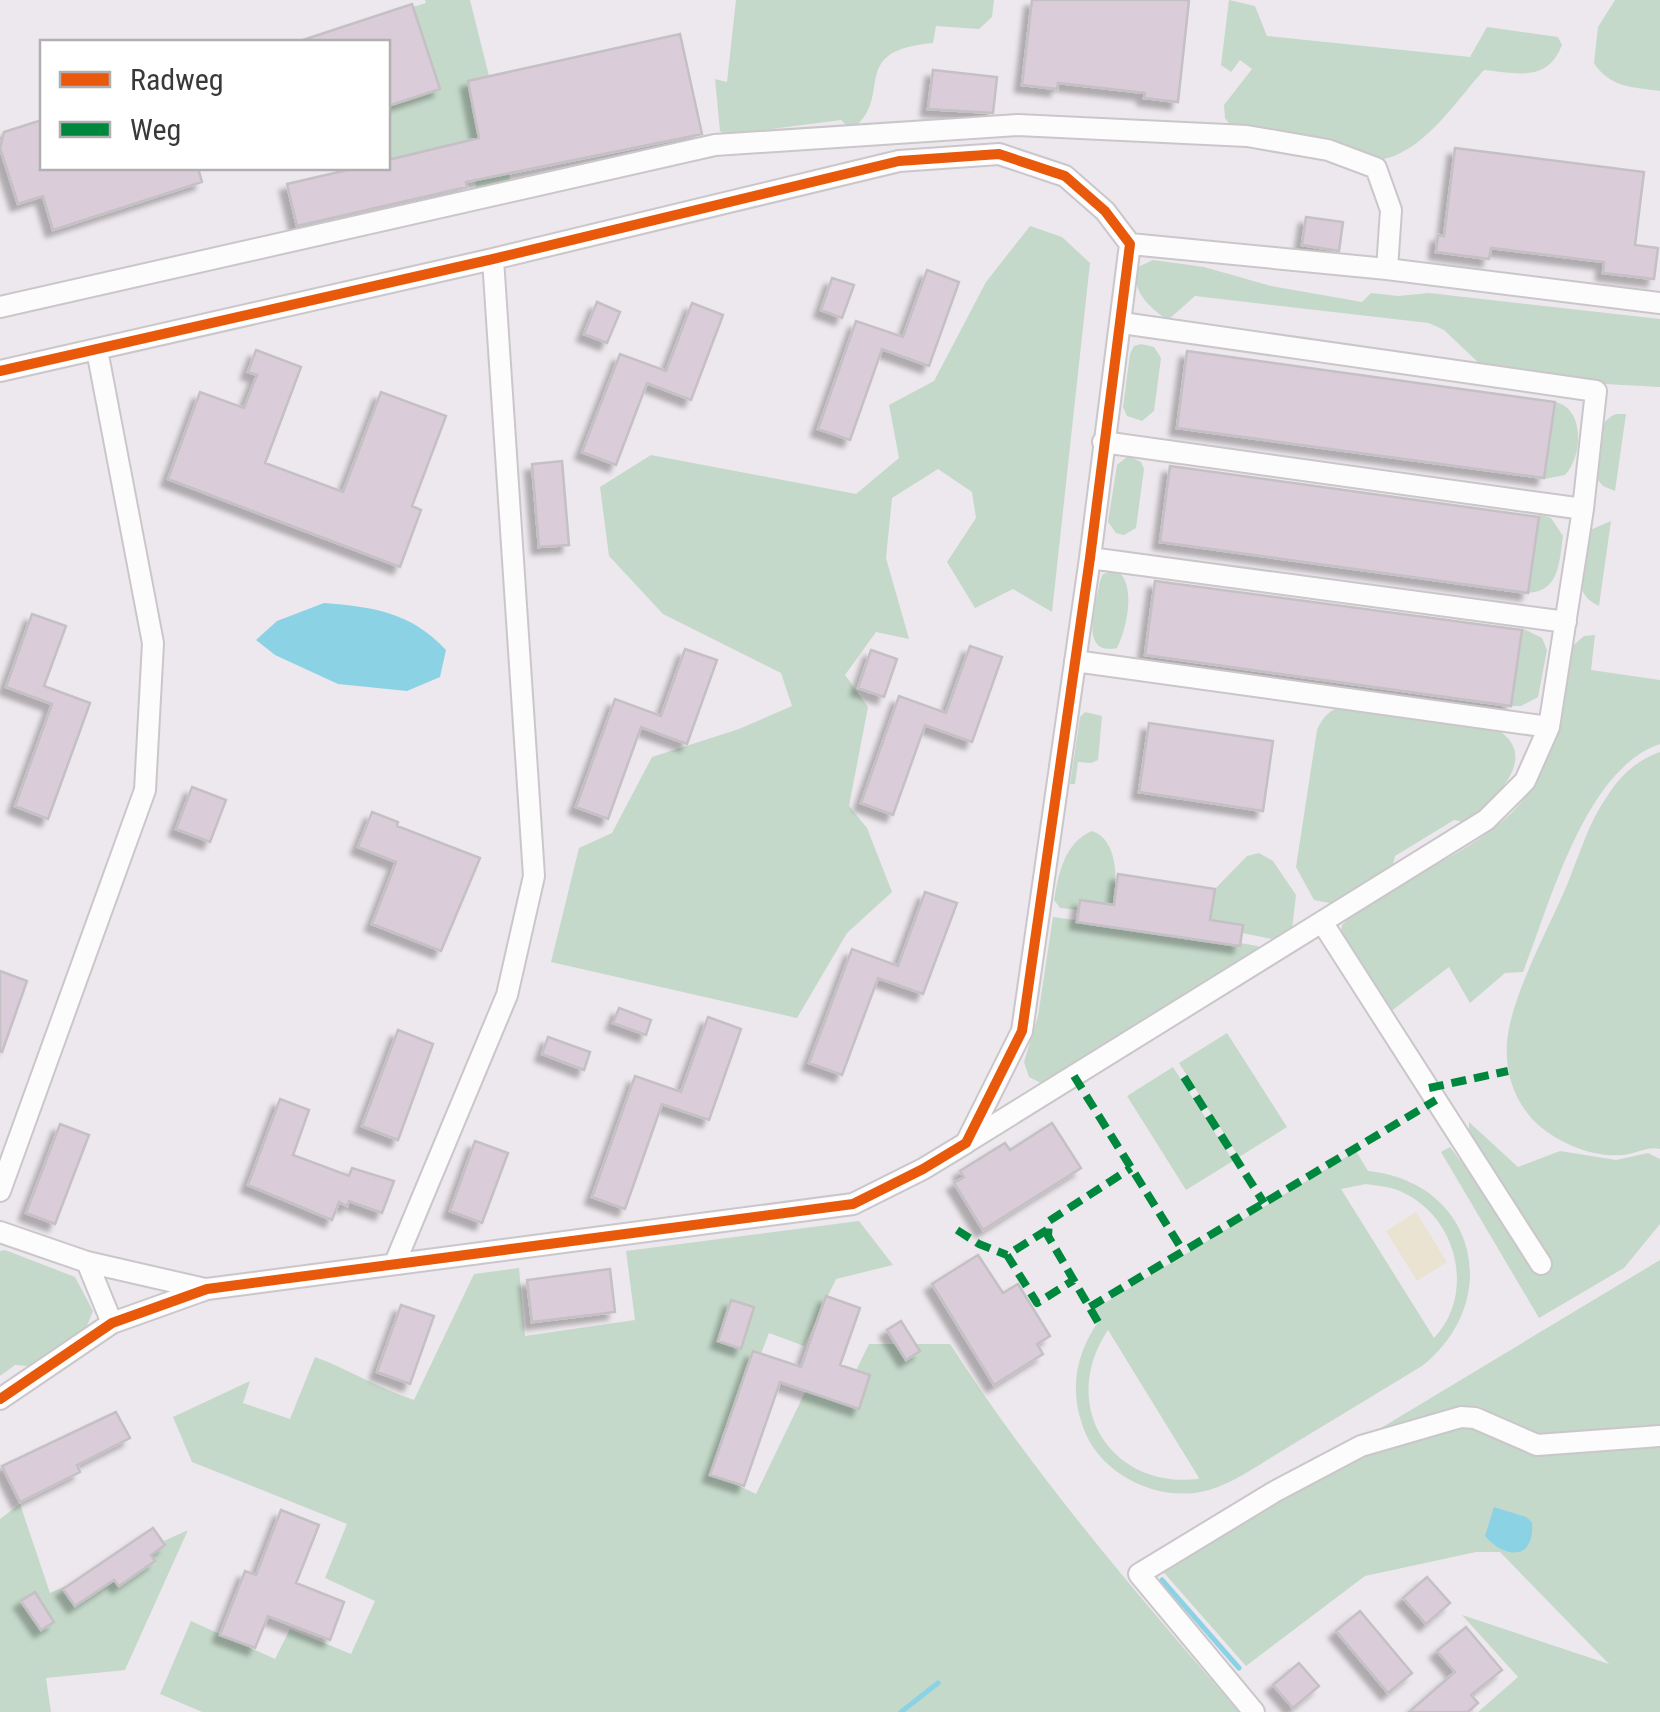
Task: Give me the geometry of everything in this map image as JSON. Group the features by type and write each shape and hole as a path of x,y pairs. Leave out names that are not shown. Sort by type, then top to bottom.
{"street":[{"path":"0,307 715,145 1018,126 1247,136 1328,150 1376,168 1391,210 1388,269"},
{"path":"0,370 493,260 900,161 999,154 1065,176 1105,211 1130,244 1122,323 1022,1031 966,1143"},
{"path":"1130,244 1388,269 1660,302"},
{"path":"395,1262 506,995 534,876 493,260"},
{"path":"0,1399 112,1323 207,1289 852,1204 966,1143 1486,820 1525,781 1548,727 1583,509 1596,391 1122,323"},
{"path":"0,1191 146,790 153,643 97,350"},
{"path":"1103,442 1583,509"},
{"path":"1090,558 1566,622"},
{"path":"1075,661 1548,727"},
{"path":"1322,922 1540,1264"},
{"path":"0,1232 88,1262 207,1289"},
{"path":"88,1262 112,1323"},
{"path":"1254,1712 1139,1574 1274,1492 1360,1446 1462,1417 1475,1418 1537,1446 1660,1436"}],"green space":[{"path":"425,0 470,0 489,76 468,82 487,177 509,174 511,184 478,193 468,157 456,144 390,160 390,105 440,88 413,7 426,3"},
{"path":"736,0 994,0 992,17 979,29 936,26 933,43 891,54 881,64 867,113 857,125 848,127 841,120 740,133 735,141 720,131 715,79 727,82"},
{"path":"1229,0 1255,6 1267,36 1470,57 1487,27 1558,37 1562,45 1556,57 1539,70 1484,70 1420,140 1389,158 1371,161 1231,126 1225,118 1224,105 1252,69 1240,60 1231,72 1221,65"},
{"path":"1615,0 1660,0 1660,91 1615,82 1594,63 1598,27"},
{"path":"1030,226 1062,237 1090,263 1052,612 1013,589 975,608 947,562 976,518 972,492 938,469 892,498 886,558 909,639 876,632 845,675 868,707 849,806 867,828 892,892 847,933 797,1018 551,962 579,848 612,833 652,757 739,729 792,706 781,673 663,614 609,556 600,487 651,455 856,494 899,458 889,405 934,381 986,282"},
{"path":"1153,260 1204,267 1271,286 1362,302 1371,293 1429,293 1660,319 1660,387 1605,384 1482,366 1444,330 1429,323 1195,296 1168,320 1148,304 1137,284 1138,267"},
{"path":"1134,346 1154,347 1161,358 1154,411 1142,421 1127,416 1123,407 1130,354"},
{"path":"1555,402 1572,413 1578,445 1565,475 1544,479"},
{"path":"1626,414 1615,491 1596,478 1600,432 1608,418"},
{"path":"1128,456 1141,462 1144,469 1136,528 1124,535 1116,533 1108,522 1117,465"},
{"path":"1539,514 1551,518 1563,536 1552,581 1539,591 1528,593"},
{"path":"1611,521 1599,606 1583,592 1581,562 1590,530"},
{"path":"1116,570 1126,585 1127,618 1117,648 1105,648 1093,636 1093,614 1103,574"},
{"path":"1522,628 1542,638 1547,650 1538,697 1521,706 1511,706"},
{"path":"1595,635 1591,670 1660,680 1660,744 1634,758 1591,809 1558,877 1523,972 1505,973 1470,1003 1449,967 1390,1012 1340,938 1342,925 1365,906 1480,838 1526,796 1545,755 1569,649 1584,636"},
{"path":"1344,705 1491,726 1507,737 1515,763 1500,790 1476,813 1464,822 1454,820 1395,856 1392,868 1335,904 1314,900 1296,867 1317,730 1328,714"},
{"path":"1085,712 1102,716 1098,760 1078,762 1075,784 1070,784 1080,717"},
{"path":"1660,752 1660,1149 1599,1154 1563,1142 1533,1120 1512,1084 1507,1042 1515,1004 1595,816 1624,775"},
{"path":"1092,831 1101,836 1112,852 1114,905 1081,900 1079,910 1060,908 1054,900 1064,860 1075,843"},
{"path":"1259,853 1273,861 1296,895 1292,929 1277,940 1242,933 1242,925 1210,920 1215,889 1247,856"},
{"path":"1053,917 1240,943 1258,946 1259,950 1043,1084 1029,1077 1024,1062 1038,1016"},
{"path":"1227,1033 1287,1127 1239,1157 1179,1063"},
{"path":"1173,1067 1233,1161 1186,1190 1127,1096"},
{"path":"1469,1122 1518,1167 1560,1151 1616,1160 1648,1153 1660,1159 1660,1224 1624,1268 1539,1318 1441,1152 1450,1147 1484,1192 1499,1188 1469,1131"},
{"path":"1356,1151 1368,1171 1405,1180 1434,1197 1454,1220 1467,1248 1470,1278 1464,1309 1448,1339 1422,1366 1241,1476 1191,1493 1171,1493 1134,1482 1103,1459 1091,1444 1079,1413 1076,1385 1080,1358 1100,1319 1095,1309","holes":["1366,1184 1400,1191 1422,1205 1448,1238 1457,1279 1447,1320 1434,1338 1341,1189","1108,1330 1199,1478 1198,1479 1167,1479 1140,1470 1118,1456 1101,1436 1091,1412 1089,1386 1094,1358"]},
{"path":"859,1221 893,1265 836,1279 804,1346 769,1333 715,1474 756,1494 808,1386 841,1401 869,1344 950,1344 1052,1487 1239,1712 202,1712 160,1694 191,1621 275,1659 290,1629 351,1654 375,1601 325,1578 347,1524 192,1462 173,1417 250,1381 243,1403 290,1419 315,1357 414,1400 474,1274 519,1268 525,1336 635,1320 626,1251"},
{"path":"0,1251 75,1277 93,1311 85,1331 28,1366 15,1365 0,1376"},
{"path":"1660,1260 1660,1430 1535,1440 1465,1411 1356,1443"},
{"path":"1467,1424 1527,1444 1660,1440 1660,1712 1478,1712 1518,1677 1462,1615 1609,1664 1500,1552 1476,1552 1365,1576 1246,1666 1159,1567 1363,1449"},
{"path":"20,1504 50,1593 188,1530 125,1670 46,1678 51,1712 0,1712 0,1519"}],"sand":[{"path":"1416,1212 1447,1262 1417,1281 1386,1231"}],"water":[{"path":"324,603 375,610 419,627 446,650 440,677 407,691 338,684 275,655 256,640 277,621"},
{"path":"1494,1507 1532,1522 1532,1534 1524,1549 1510,1552 1485,1536"}],"building":[{"path":"1032,0 1189,0 1178,102 1144,98 1145,93 1058,83 1057,89 1022,85"},
{"path":"412,4 440,89 390,105 390,40 303,40"},
{"path":"680,34 702,134 466,182 467,187 297,226 287,184 347,170 390,170 390,160 479,138 468,81"},
{"path":"933,70 997,77 993,113 928,109"},
{"path":"40,121 40,170 199,170 202,182 53,230 43,196 18,204 0,148 4,132"},
{"path":"1455,148 1644,172 1635,245 1658,248 1654,279 1603,273 1604,262 1491,248 1489,259 1436,252 1438,235 1444,236"},
{"path":"1306,217 1343,222 1339,251 1302,245"},
{"path":"927,270 959,282 929,366 882,349 850,440 818,429 856,321 903,337"},
{"path":"832,278 854,285 842,318 821,310"},
{"path":"597,302 620,312 607,343 584,334"},
{"path":"692,303 723,315 691,400 647,383 616,465 582,452 620,354 666,371"},
{"path":"256,350 301,367 265,463 343,492 381,392 446,416 412,506 421,510 400,567 168,479 200,392 244,408 257,375 248,372"},
{"path":"1187,351 1555,402 1544,478 1177,428"},
{"path":"562,461 569,545 539,547 532,464"},
{"path":"1170,466 1539,517 1528,593 1160,542"},
{"path":"1155,581 1522,630 1511,706 1145,655"},
{"path":"32,614 66,626 44,686 90,703 48,819 15,806 52,704 6,687"},
{"path":"970,646 1002,657 972,742 925,725 893,815 861,803 899,696 946,713"},
{"path":"685,649 717,660 687,744 641,727 608,819 576,807 615,699 661,716"},
{"path":"871,650 897,659 884,697 858,688"},
{"path":"1149,723 1273,741 1263,811 1139,792"},
{"path":"192,787 226,800 210,842 176,829"},
{"path":"372,812 398,822 397,826 480,858 441,951 372,924 396,862 358,847"},
{"path":"1118,874 1215,889 1210,920 1243,925 1240,946 1077,922 1080,900 1114,905"},
{"path":"925,892 957,903 923,994 878,978 842,1075 809,1063 852,949 898,966"},
{"path":"0,971 27,981 2,1052 0,1051"},
{"path":"619,1008 651,1020 646,1035 613,1023"},
{"path":"708,1017 741,1029 709,1120 662,1104 625,1209 592,1197 635,1076 681,1092"},
{"path":"398,1030 433,1044 398,1140 362,1126"},
{"path":"548,1037 590,1052 584,1070 542,1054"},
{"path":"280,1099 309,1110 293,1155 349,1176 352,1168 394,1181 382,1213 349,1201 347,1206 339,1202 332,1220 248,1185"},
{"path":"1052,1123 1081,1168 983,1230 954,1183 964,1177 960,1171 1005,1143 1010,1150"},
{"path":"60,1124 89,1135 55,1224 26,1213"},
{"path":"475,1141 508,1153 482,1223 450,1211"},
{"path":"978,1255 1003,1293 1018,1284 1050,1336 1037,1344 1043,1354 994,1385 932,1284"},
{"path":"610,1269 615,1312 532,1322 527,1280"},
{"path":"826,1296 860,1308 840,1365 870,1375 859,1409 780,1382 744,1486 710,1475 753,1351 801,1367"},
{"path":"731,1300 754,1307 741,1349 718,1341"},
{"path":"401,1305 434,1316 410,1384 377,1372"},
{"path":"901,1321 920,1351 906,1360 887,1330"},
{"path":"116,1412 130,1438 77,1465 80,1472 20,1502 2,1466"},
{"path":"281,1510 319,1525 296,1583 344,1602 330,1640 268,1616 255,1648 220,1635 245,1571 256,1575"},
{"path":"153,1528 165,1545 151,1555 155,1561 119,1586 114,1580 75,1606 63,1589"},
{"path":"1427,1577 1450,1603 1426,1624 1403,1598"},
{"path":"35,1592 54,1622 41,1630 21,1601"},
{"path":"1360,1611 1412,1673 1388,1693 1336,1631"},
{"path":"1466,1627 1502,1670 1471,1695 1478,1703 1468,1712 1409,1712 1455,1672 1437,1651"},
{"path":"1299,1663 1319,1686 1293,1708 1273,1685"}],"waterway":[{"path":"1162,1580 1239,1668"},
{"path":"901,1712 938,1683"}],"marked path":[{"path":"1429,1088 1508,1071"},
{"path":"1074,1076 1183,1251"},
{"path":"1184,1077 1264,1203"},
{"path":"1090,1307 1436,1100"},
{"path":"1098,1322 1048,1236 1049,1221 1131,1168"},
{"path":"957,1230 1007,1255"},
{"path":"1047,1230 1007,1255 1037,1303 1074,1280"}],"cycle path":[{"path":"0,371 493,259 899,161 999,154 1065,176 1105,211 1130,244 1090,558 1022,1031 966,1143 853,1204 207,1289 112,1323 0,1399"}]}
